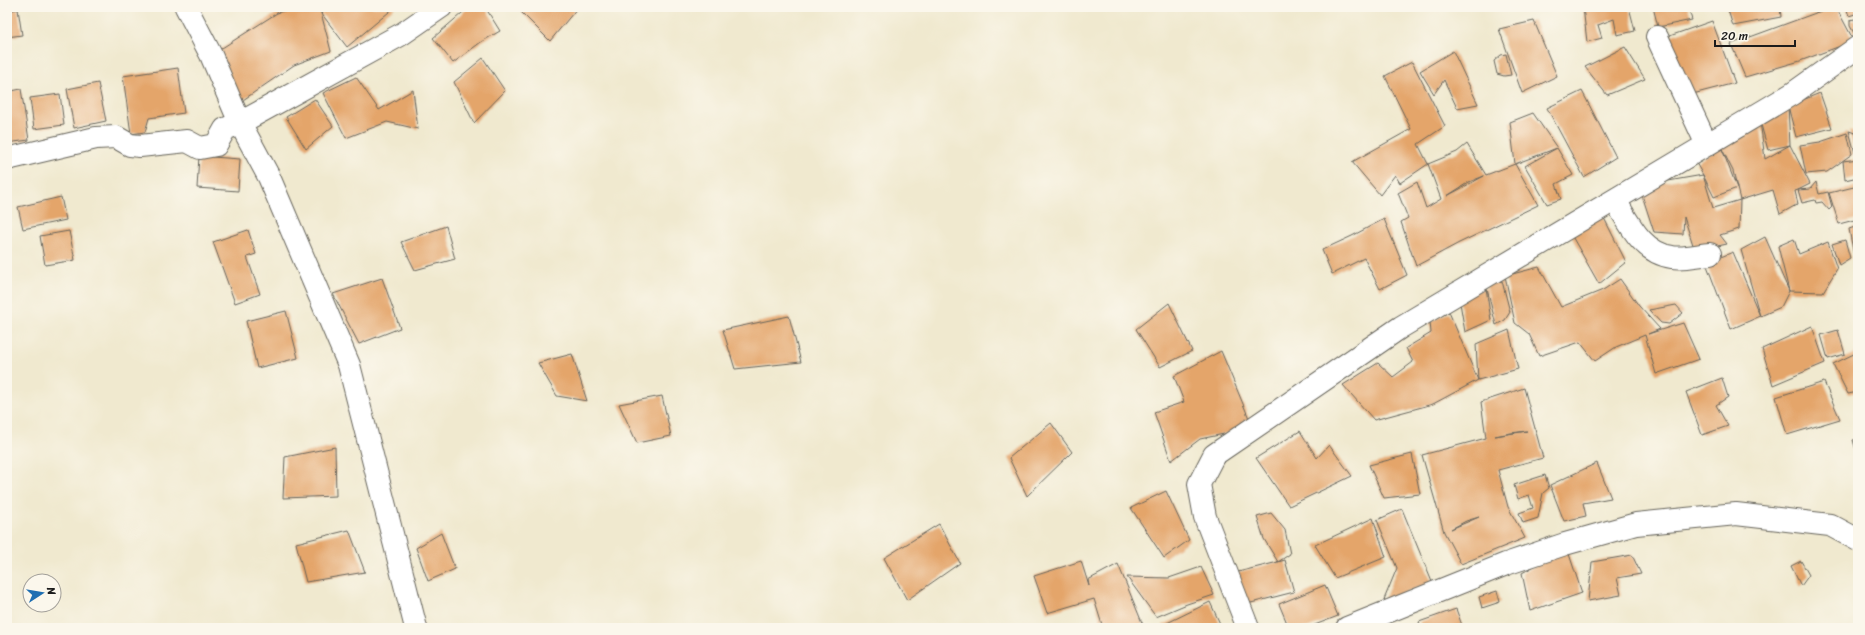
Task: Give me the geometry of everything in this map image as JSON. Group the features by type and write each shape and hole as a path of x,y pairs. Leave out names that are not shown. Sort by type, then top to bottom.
{"street":[{"path":"186,7 211,55 240,123 269,177 349,365 416,628"},
{"path":"7,159 96,138 116,137 130,145 140,146 187,141 200,148 216,145 225,129 240,123 402,34 441,7"},
{"path":"1657,37 1707,144"},
{"path":"1248,628 1205,517 1199,484 1214,455 1401,328 1792,94 1858,47"},
{"path":"1615,200 1636,234 1657,253 1673,257 1710,254"},
{"path":"1347,628 1506,564 1565,544 1636,524 1736,514 1830,525 1858,540"}],"building":[{"path":"296,7 319,7 331,51 294,65 243,100 211,55 277,13"},
{"path":"330,7 395,7 347,47 321,13"},
{"path":"469,7 485,7 500,31 481,42 453,63 433,38"},
{"path":"516,7 578,7 550,41"},
{"path":"1583,7 1629,7 1635,31 1617,35 1614,19 1598,25 1602,38 1587,42"},
{"path":"1653,7 1688,7 1692,20 1658,27"},
{"path":"1727,7 1780,7 1781,17 1733,26"},
{"path":"1832,7 1836,7 1854,41 1800,61 1745,77 1731,44"},
{"path":"1846,7 1858,7 1858,13 1849,16"},
{"path":"18,9 22,35 7,37 7,11"},
{"path":"1854,19 1858,24 1858,30 1854,33 1850,26 1850,20"},
{"path":"1534,21 1557,76 1522,93 1499,29"},
{"path":"1712,21 1735,83 1685,96 1664,38"},
{"path":"1625,47 1645,79 1607,95 1585,67"},
{"path":"1453,51 1478,104 1457,108 1444,80 1434,94 1420,71"},
{"path":"1506,54 1511,75 1504,76 1497,74 1494,61 1501,55"},
{"path":"483,58 505,91 474,123 454,82"},
{"path":"1412,62 1445,126 1418,144 1428,164 1400,183 1395,175 1380,195 1352,162 1411,129 1385,76"},
{"path":"178,68 184,113 149,118 145,132 131,134 123,76"},
{"path":"356,77 379,110 413,90 418,129 387,122 346,138 323,93"},
{"path":"98,83 106,121 74,128 67,89"},
{"path":"21,89 29,140 7,143 7,92"},
{"path":"1582,91 1616,157 1584,177 1547,108"},
{"path":"1820,93 1832,128 1796,137 1788,106"},
{"path":"60,94 64,125 34,129 30,98"},
{"path":"315,99 333,126 306,149 286,117"},
{"path":"1788,106 1790,145 1768,150 1760,122"},
{"path":"1533,113 1557,148 1515,164 1510,122"},
{"path":"1760,122 1765,159 1790,145 1810,184 1795,191 1798,204 1780,214 1773,190 1740,200 1737,188 1714,197 1696,163 1720,146","holes":["1722,149 1733,171 1737,188"]},
{"path":"1849,131 1858,134 1858,148 1855,153"},
{"path":"1847,133 1852,154 1827,172 1806,174 1800,145 1820,142"},
{"path":"1467,144 1486,175 1515,164 1538,205 1459,243 1416,266 1401,222 1408,218 1398,193 1417,182 1426,208 1441,199 1428,164 1457,152","holes":["1484,176 1447,196 1469,182"]},
{"path":"1557,148 1573,175 1556,184 1561,199 1547,204 1525,166"},
{"path":"199,156 240,159 238,191 197,188"},
{"path":"1858,159 1858,177 1845,180 1843,161"},
{"path":"1703,175 1713,208 1740,200 1739,229 1720,235 1727,244 1695,251 1684,217 1683,234 1654,232 1639,186"},
{"path":"1816,182 1819,194 1828,192 1832,207 1829,210 1822,202 1816,203 1815,200 1802,203 1798,190 1810,189"},
{"path":"1858,186 1858,219 1839,224 1829,193"},
{"path":"61,197 66,220 23,229 18,207"},
{"path":"1603,216 1626,262 1599,284 1569,231"},
{"path":"1384,219 1407,275 1380,289 1364,258 1332,274 1322,250"},
{"path":"446,226 455,259 415,270 401,242"},
{"path":"1858,226 1858,259 1855,261 1849,229"},
{"path":"248,230 256,254 247,257 260,294 235,303 213,242"},
{"path":"69,231 75,260 45,265 40,236"},
{"path":"1765,237 1789,291 1781,307 1731,329 1706,263 1733,252 1760,316 1741,250"},
{"path":"1794,239 1799,254 1828,242 1837,269 1823,292 1789,291 1778,246"},
{"path":"1845,240 1850,258 1839,265 1832,244"},
{"path":"1539,267 1561,307 1603,290 1620,279 1639,306 1660,329 1648,334 1683,323 1699,359 1656,374 1645,335 1616,347 1595,361 1580,342 1539,356 1529,334 1515,323 1505,276"},
{"path":"382,278 400,328 359,344 333,294"},
{"path":"1502,281 1510,312 1505,320 1496,325 1486,285"},
{"path":"1486,288 1491,320 1465,332 1459,297"},
{"path":"1169,303 1192,351 1160,367 1136,329"},
{"path":"1676,305 1683,313 1669,324 1661,323 1649,310"},
{"path":"286,311 298,358 257,368 246,321"},
{"path":"1449,312 1478,380 1433,404 1374,420 1343,385 1378,363 1393,377 1413,362 1406,348 1431,333 1430,322"},
{"path":"789,316 801,362 735,369 723,330"},
{"path":"1812,326 1825,363 1773,385 1762,349"},
{"path":"1509,330 1518,369 1478,380 1476,344"},
{"path":"1838,330 1845,354 1828,359 1821,335"},
{"path":"1221,351 1253,428 1200,439 1171,461 1154,412 1184,402 1174,376"},
{"path":"1858,352 1858,392 1848,394 1833,364"},
{"path":"572,354 587,401 557,396 538,363"},
{"path":"1722,378 1728,397 1716,405 1728,426 1702,435 1686,392"},
{"path":"1824,382 1840,419 1787,435 1776,397"},
{"path":"1524,388 1543,458 1498,470 1508,507 1525,538 1461,564 1444,532 1422,455 1486,438 1481,402","holes":["1479,517 1451,529 1466,521"]},
{"path":"662,396 671,436 637,443 619,404"},
{"path":"1051,423 1072,452 1027,496 1009,458"},
{"path":"1300,431 1317,458 1329,445 1352,476 1289,506 1256,458"},
{"path":"1858,439 1858,457 1853,440"},
{"path":"335,447 336,496 283,498 285,457"},
{"path":"1412,454 1420,494 1384,498 1369,465"},
{"path":"1597,463 1611,498 1583,503 1586,516 1564,521 1550,485"},
{"path":"1545,475 1549,488 1543,493 1538,518 1523,523 1519,513 1533,508 1529,495 1518,499 1514,485"},
{"path":"1166,491 1189,540 1164,558 1131,508"},
{"path":"1402,509 1432,582 1383,602 1397,568 1377,520"},
{"path":"1271,513 1285,530 1290,554 1278,562 1264,539 1257,517"},
{"path":"1373,518 1386,557 1335,578 1315,545"},
{"path":"939,524 960,563 907,600 884,558"},
{"path":"349,530 365,572 306,582 296,543"},
{"path":"441,533 455,569 428,581 416,548"},
{"path":"1567,548 1582,593 1530,611 1522,573"},
{"path":"1632,555 1641,574 1617,578 1621,595 1588,601 1592,562"},
{"path":"1285,560 1294,592 1247,604 1238,572"},
{"path":"1081,561 1089,586 1088,580 1118,564 1143,625 1136,628 1103,628 1094,599 1047,613 1034,576"},
{"path":"1801,561 1809,575 1801,586 1791,566"},
{"path":"1201,567 1214,595 1156,617 1127,577 1169,578"},
{"path":"1325,585 1338,616 1307,628 1289,628 1279,604"},
{"path":"1497,591 1500,602 1482,608 1479,597"},
{"path":"1210,602 1222,628 1164,628 1163,625"},
{"path":"1456,609 1463,628 1421,628 1419,622"}]}
